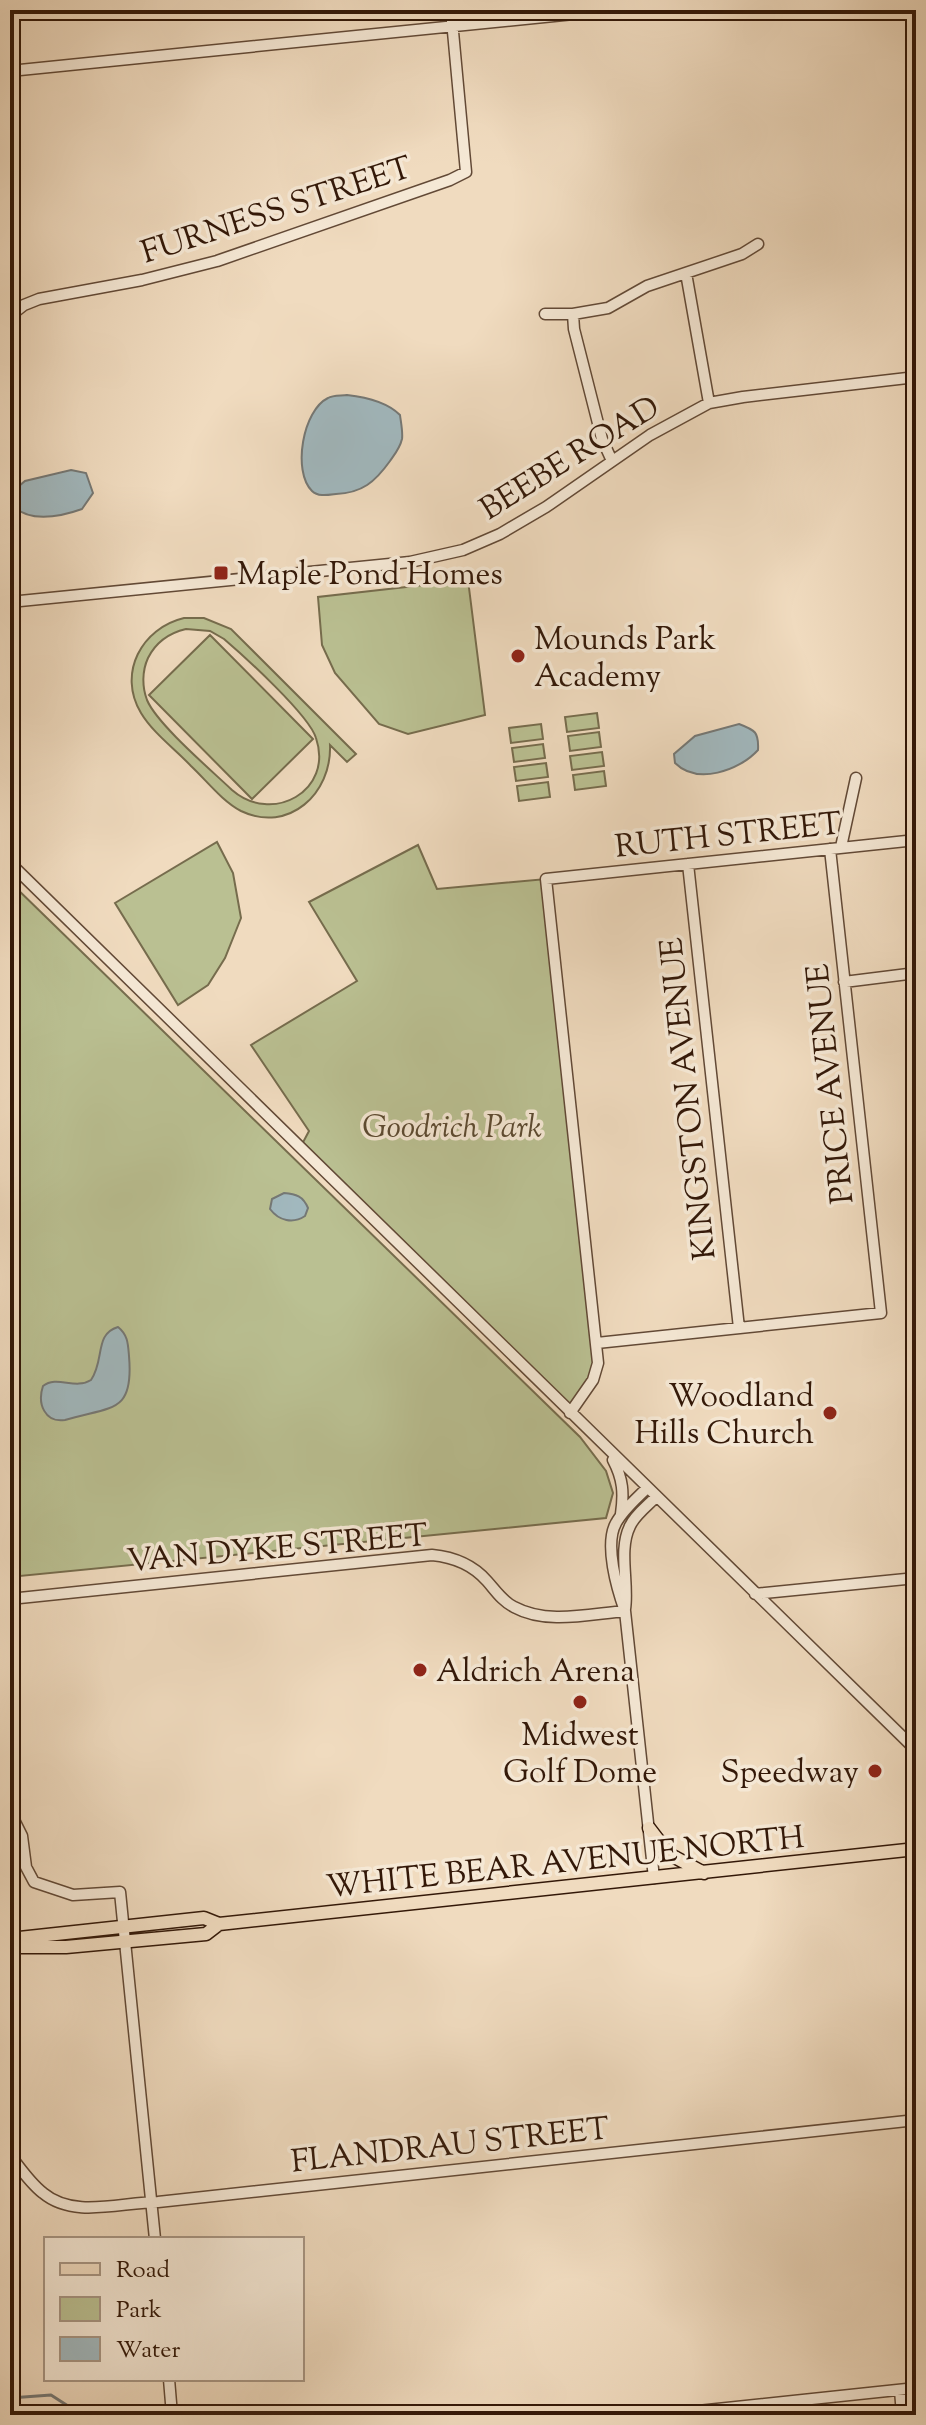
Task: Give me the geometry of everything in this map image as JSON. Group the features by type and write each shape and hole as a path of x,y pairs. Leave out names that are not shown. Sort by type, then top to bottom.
{"main road":[{"path":"649,1828 664,1851 704,1873"},
{"name":"WHITE BEAR AVENUE NORTH","path":"10,1939 204,1918 219,1924 916,1849"},
{"name":"WHITE BEAR AVENUE NORTH","path":"10,1947 49,1948 206,1934 219,1924"}],"street":[{"path":"451,10 453,25"},
{"path":"10,71 613,10"},
{"name":"FURNESS STREET","path":"10,316 24,305 39,299 142,280 217,261 466,172 453,25"},
{"path":"545,314 573,314 608,308 647,286 742,254 758,244"},
{"path":"686,273 709,403"},
{"path":"573,314 574,329 602,439 612,461"},
{"name":"BEEBE ROAD","path":"10,602 436,557 481,543 511,529 671,422 709,403 916,377"},
{"name":"PRICE AVENUE","path":"739,1328 881,1313 844,982 835,848 856,778"},
{"name":"RUTH STREET","path":"597,1343 546,879 916,840"},
{"path":"10,863 608,1452 916,1750"},
{"name":"KINGSTON AVENUE","path":"688,864 739,1328"},
{"path":"844,982 916,973"},
{"path":"570,1413 593,1380 598,1363 597,1343 739,1328"},
{"path":"608,1452 621,1475 624,1494 621,1516"},
{"path":"625,1611 617,1591 612,1549 614,1529 621,1516 646,1489"},
{"path":"654,1878 625,1611 628,1590 626,1537 633,1520 655,1498"},
{"name":"VAN DYKE STREET","path":"10,1599 432,1555 466,1565 483,1577 510,1605 536,1616 625,1611"},
{"path":"755,1594 916,1578"},
{"path":"10,1812 22,1836 26,1867 34,1882 73,1895 120,1892 155,2237"},
{"name":"FLANDRAU STREET","path":"10,2155 38,2188 66,2205 88,2207 916,2120"},
{"path":"169,2381 172,2415"},
{"path":"660,2415 916,2388"},
{"path":"900,2390 902,2415"}],"green space":[{"path":"468,580 485,715 408,734 379,724 335,673 322,645 318,597"},
{"path":"184,618 204,618 231,629 356,754 347,762 330,745 324,779 304,805 291,813 259,817 234,807 152,727 134,698 133,668 138,654 156,631","holes":["186,629 210,631 224,639 260,672 311,728 319,757 316,773 308,787 296,797 281,803 265,804 248,800 232,790 173,734 147,700 144,674 155,647 169,636"]},
{"path":"210,635 313,739 252,799 149,695"},
{"path":"597,713 599,728 567,732 565,717"},
{"path":"541,724 543,739 511,743 509,728"},
{"path":"599,732 601,747 570,751 568,736"},
{"path":"543,744 545,758 514,762 512,748"},
{"path":"602,752 604,766 572,770 570,756"},
{"path":"546,763 548,777 516,781 514,767"},
{"path":"604,771 606,786 575,790 573,775"},
{"path":"548,782 550,797 519,801 517,786"},
{"path":"217,842 233,873 241,918 225,958 208,985 178,1005 115,903"},
{"name":"Goodrich Park","path":"418,845 437,889 546,879 597,1343 593,1380 570,1413 300,1148 309,1131 251,1045 357,981 309,902"},
{"path":"10,882 580,1437 606,1471 613,1493 606,1518 10,1577"}],"water":[{"path":"347,395 382,403 400,415 401,442 384,468 367,485 345,493 317,494 306,482 303,470 303,442 307,427 319,405 330,397"},
{"path":"71,470 86,473 93,493 82,509 43,517 24,514 10,502 12,492 25,481"},
{"path":"739,724 755,732 758,744 758,750 740,764 718,773 706,774 684,770 675,763 674,754 695,736"},
{"path":"284,1193 296,1195 304,1201 308,1208 305,1216 282,1219 270,1209 272,1199"},
{"path":"118,1327 126,1337 129,1356 130,1375 123,1398 107,1409 65,1420 48,1415 42,1405 43,1386 54,1382 79,1384 91,1380 106,1335"}],"waterway":[{"path":"10,2398 51,2395 82,2415"}],"place":[{"name":"Maple Pond Homes","path":"221,573"},
{"name":"Mounds Park Academy","path":"518,656"},
{"name":"Woodland Hills Church","path":"830,1413"},
{"name":"Aldrich Arena","path":"420,1670"},
{"name":"Midwest Golf Dome","path":"580,1702"},
{"name":"Speedway","path":"875,1771"}]}
